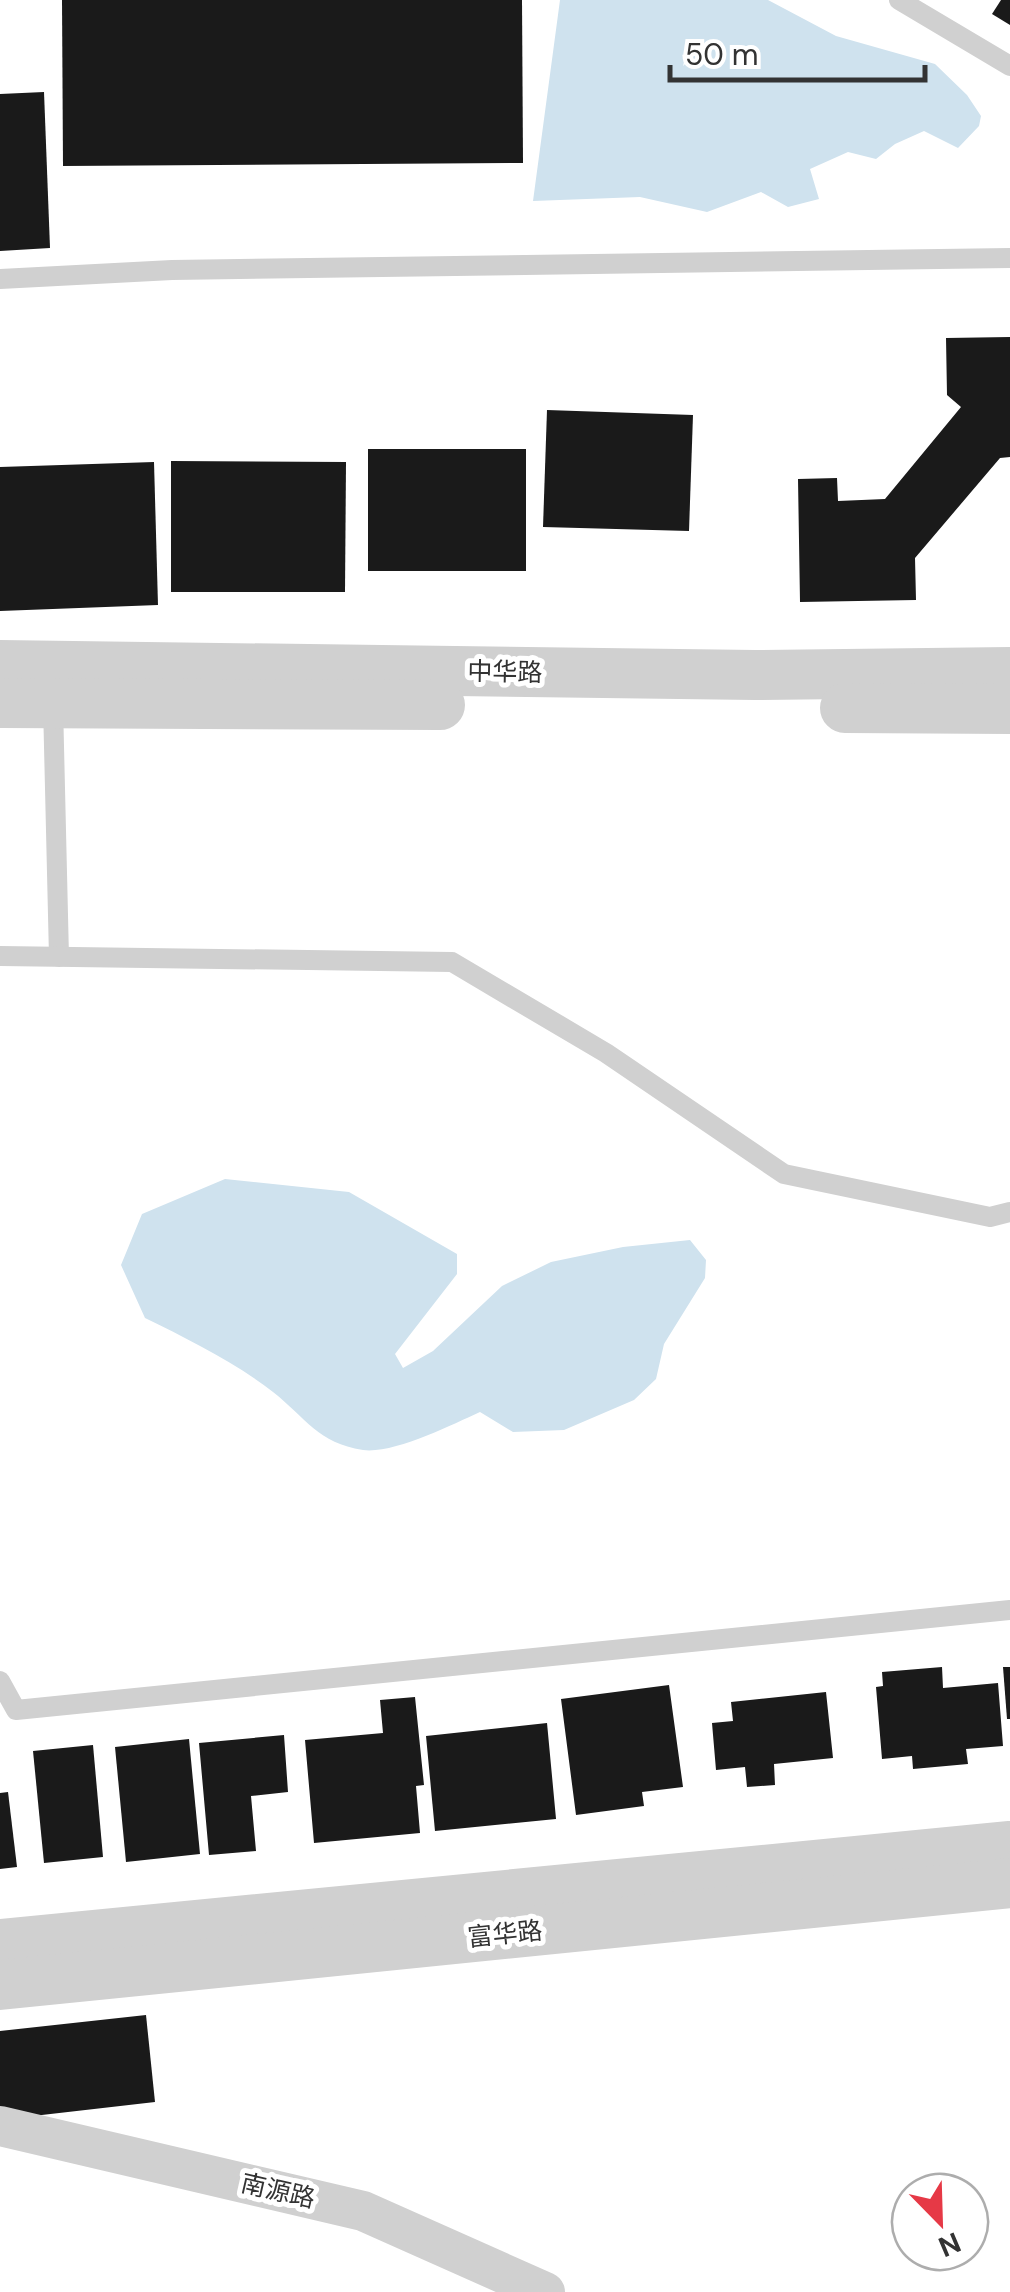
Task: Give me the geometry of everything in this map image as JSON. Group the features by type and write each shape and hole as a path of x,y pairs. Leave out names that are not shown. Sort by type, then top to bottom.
{"street":[{"name":"中华路","path":"0,665 755,675 1010,672"},
{"name":"中华路","path":"0,703 1010,709"},
{"name":"富华路","path":"0,1944 1010,1846"},
{"name":"富华路","path":"0,1985 1010,1884"},
{"name":"南源路","path":"0,2126 364,2211 544,2292"}],"lane":[{"path":"899,0 1010,66"},
{"path":"0,279 172,270 1010,258"},
{"path":"53,703 59,956"},
{"path":"0,956 452,962 606,1053 784,1174 990,1217 1010,1212"},
{"path":"0,1680 16,1710 1010,1610"}],"water":[{"path":"560,0 768,0 836,36 935,64 967,95 981,116 979,126 958,148 924,131 895,144 876,159 848,152 810,169 819,199 788,207 761,192 707,212 640,197 533,201"},
{"path":"225,1179 349,1192 457,1254 457,1274 395,1354 403,1368 433,1351 502,1286 551,1262 623,1247 690,1240 706,1260 705,1278 664,1344 656,1379 634,1400 564,1430 513,1432 480,1412 390,1448 348,1447 323,1435 243,1371 145,1318 121,1265 142,1214"}],"building":[{"path":"62,0 522,0 523,163 63,166"},
{"path":"1001,0 1010,0 1010,25 992,14"},
{"path":"44,92 50,248 0,251 0,94"},
{"path":"1010,337 1010,457 1000,458 915,558 916,600 800,602 798,479 837,478 838,501 885,499 961,407 947,395 946,338"},
{"path":"547,410 693,415 689,531 543,527"},
{"path":"368,449 526,449 526,571 368,571"},
{"path":"171,461 346,462 345,592 171,592"},
{"path":"154,462 158,605 0,611 0,467"},
{"path":"942,1667 943,1688 998,1683 1003,1746 966,1749 968,1764 913,1769 912,1756 882,1759 876,1687 883,1686 882,1672"},
{"path":"1003,1667 1010,1667 1010,1719 1007,1719"},
{"path":"669,1685 683,1787 642,1792 644,1806 576,1815 561,1699"},
{"path":"826,1692 833,1758 774,1764 775,1785 747,1787 745,1767 716,1770 712,1723 733,1721 731,1702"},
{"path":"415,1697 424,1785 416,1786 420,1833 314,1843 305,1740 383,1733 380,1700"},
{"path":"547,1723 556,1819 435,1831 426,1736"},
{"path":"284,1735 288,1792 251,1796 256,1851 209,1855 199,1743"},
{"path":"189,1739 200,1854 126,1862 115,1747"},
{"path":"93,1745 103,1857 44,1863 33,1751"},
{"path":"8,1792 17,1867 0,1869 0,1793"},
{"path":"146,2015 155,2102 7,2119 0,2116 0,2031"}]}
